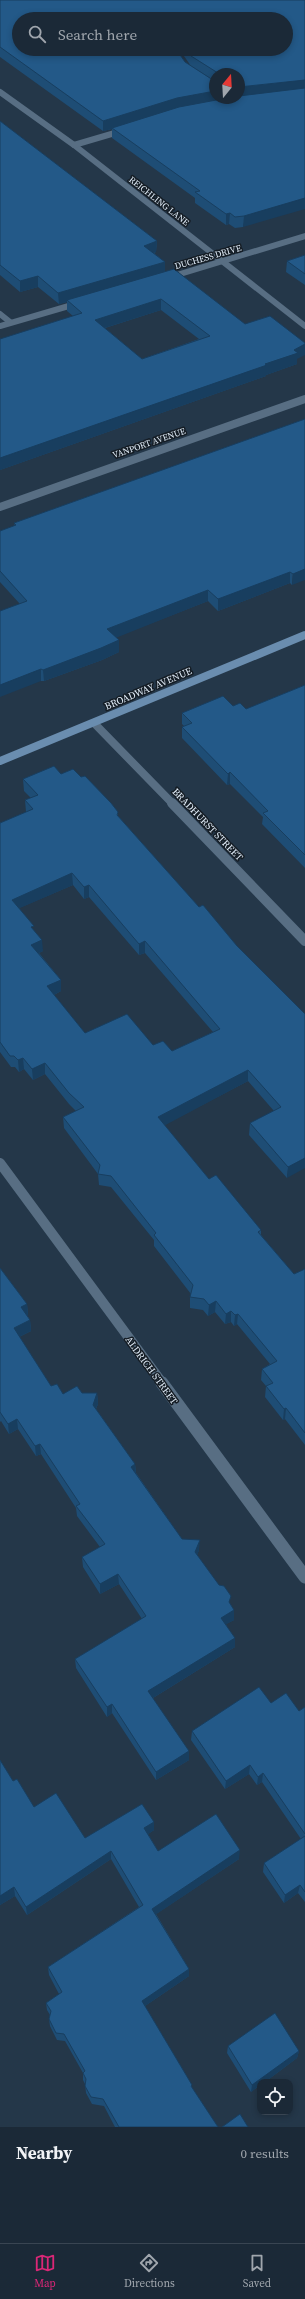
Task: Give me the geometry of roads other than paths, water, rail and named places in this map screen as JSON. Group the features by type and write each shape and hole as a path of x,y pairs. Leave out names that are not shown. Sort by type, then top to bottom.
{"street":[{"name":"REICHLING LANE","path":"0,92 74,145 305,326"},
{"path":"74,145 134,127"},
{"name":"DUCHESS DRIVE","path":"162,280 305,236"},
{"path":"0,326 86,301"},
{"path":"0,314 10,322"},
{"name":"VANPORT AVENUE","path":"0,507 305,399"},
{"name":"BROADWAY AVENUE","path":"0,761 305,635"},
{"name":"BRADHURST STREET","path":"94,723 305,941"},
{"name":"ALDRICH STREET","path":"0,1163 305,1577"}]}
